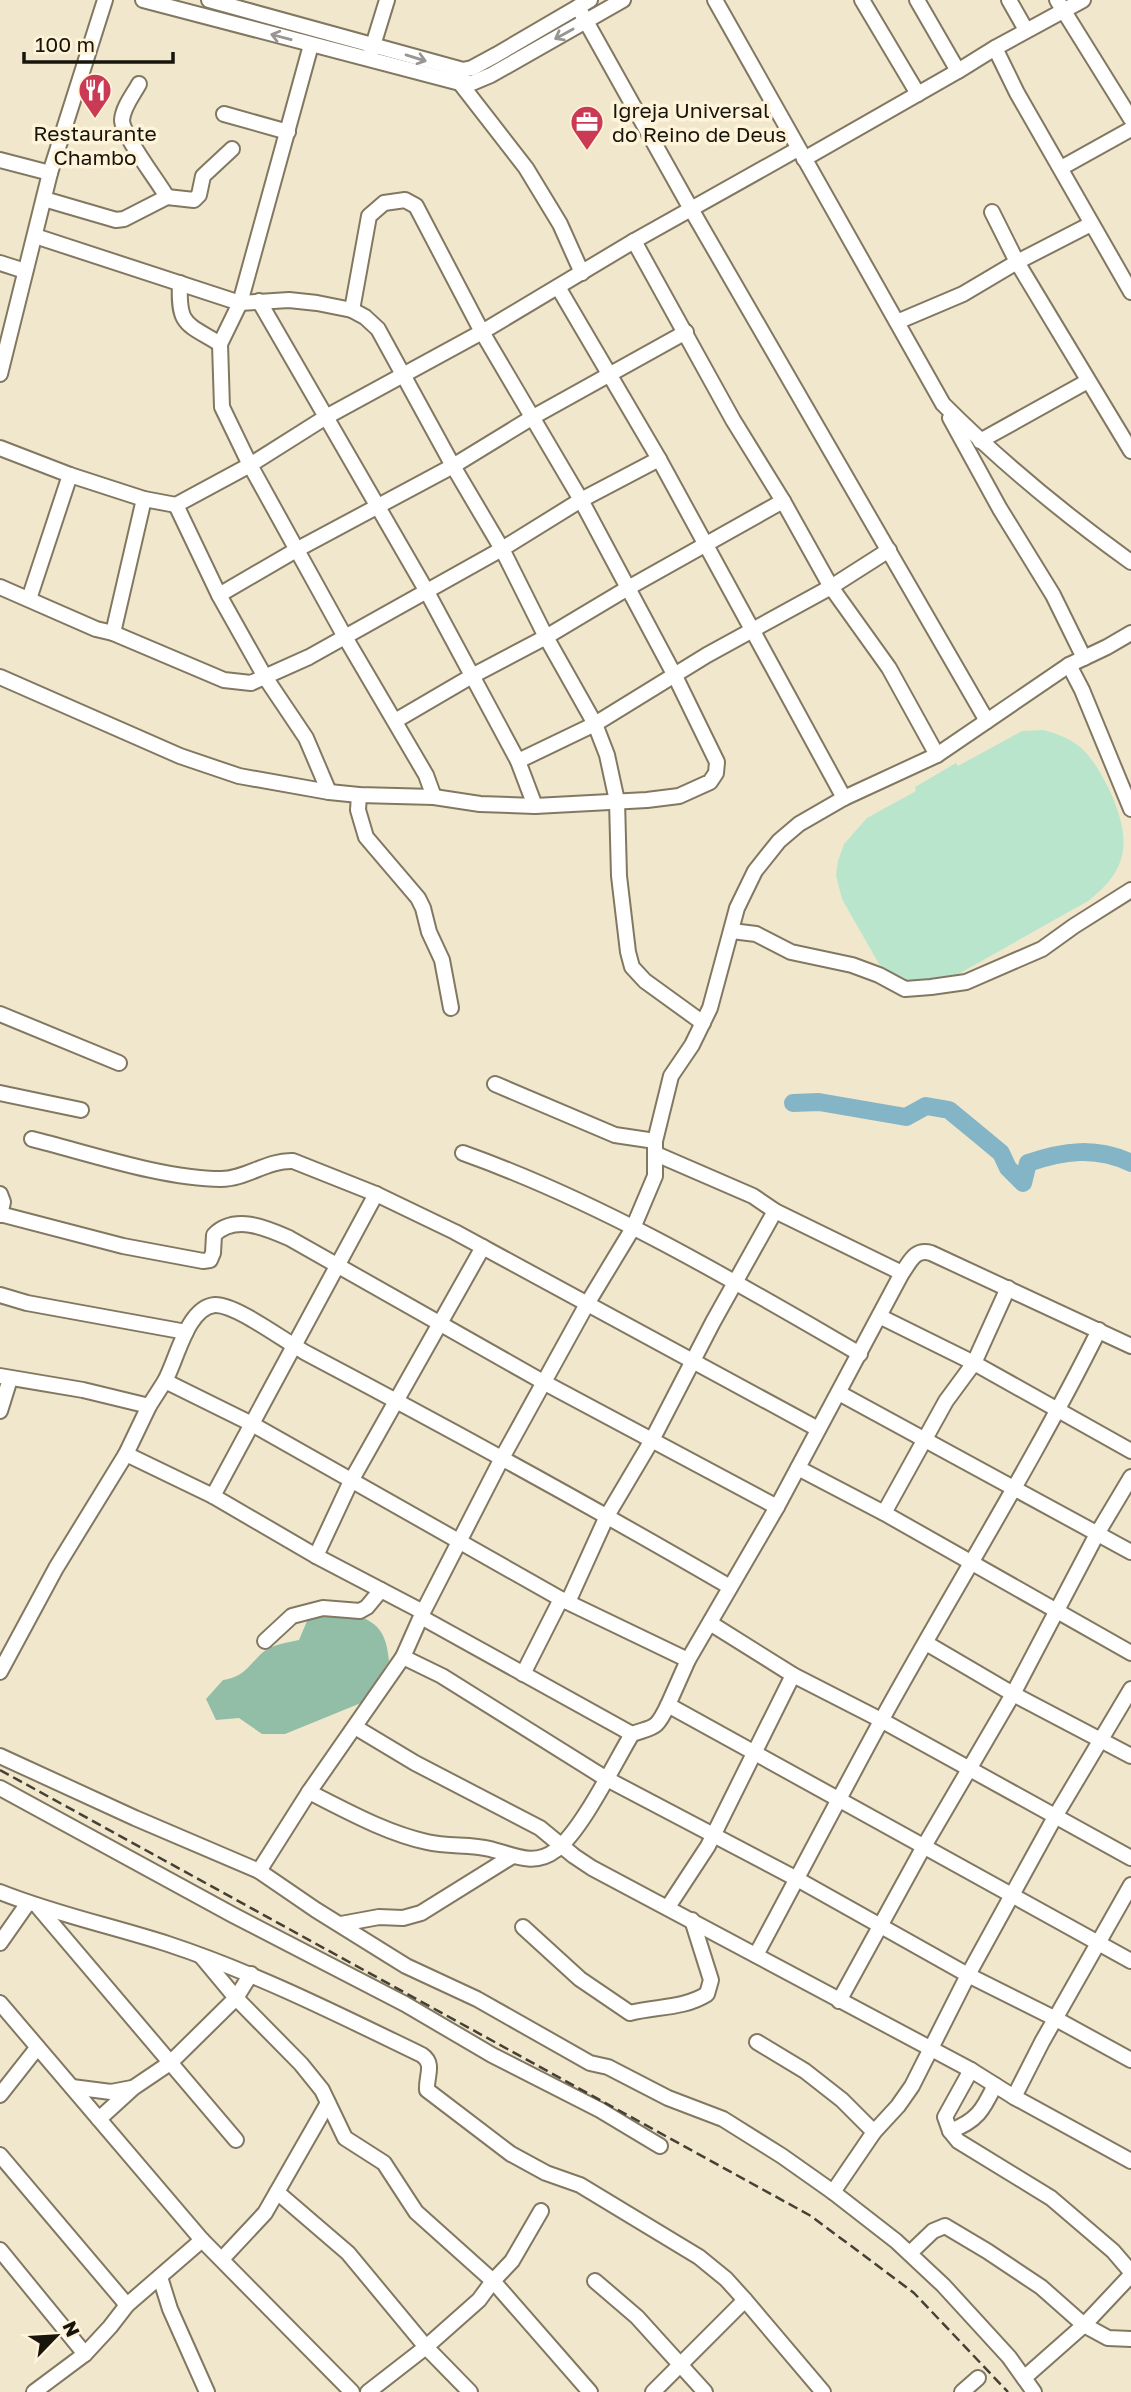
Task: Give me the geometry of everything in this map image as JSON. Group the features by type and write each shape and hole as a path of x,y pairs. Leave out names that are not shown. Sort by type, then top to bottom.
{"street":[{"path":"0,374 50,173 105,0"},
{"path":"144,0 311,45 371,52 463,70 513,54 585,22 623,0"},
{"path":"204,16 208,0 228,3 460,83 472,83 584,4"},
{"path":"371,52 387,0"},
{"path":"715,0 1000,509 1053,595 1084,658"},
{"path":"862,0 918,94"},
{"path":"917,0 958,71"},
{"path":"1009,0 1026,30"},
{"path":"0,448 144,499 176,505 250,465 326,417 482,332 691,209 918,94 1026,30 1060,6 1083,0"},
{"path":"223,21 228,3"},
{"path":"584,4 585,22 987,721"},
{"path":"1060,6 1131,119"},
{"path":"311,45 240,303 220,344 222,407 250,465 426,775 435,796"},
{"path":"995,48 1017,93 1131,292"},
{"path":"460,83 526,169 560,224 582,273"},
{"path":"139,84 124,111 122,123 138,155 147,164 167,197"},
{"path":"224,114 288,132"},
{"path":"1061,168 1131,129"},
{"path":"44,199 116,220 124,219 167,197 194,200 199,195 203,176 232,149"},
{"path":"0,160 50,173"},
{"path":"0,677 72,710 204,764 239,776 329,792 435,796 480,804 535,806 679,796 710,782 716,773 717,762 676,676 581,500 482,332 416,206 405,200 384,203 369,216 352,310"},
{"path":"992,212 1017,262 1131,451"},
{"path":"897,322 963,294 1017,262 1091,224"},
{"path":"35,236 240,303 317,303 352,310 378,329 502,550 546,637 595,724 607,755 617,801 619,876 632,967 645,981 703,1023"},
{"path":"634,242 733,420 783,501 831,587 890,668 937,755"},
{"path":"0,263 26,271"},
{"path":"180,283 178,309 182,318 187,324 220,344"},
{"path":"558,287 659,459 844,798"},
{"path":"258,301 426,590 518,761 535,806"},
{"path":"219,595 298,549 453,466 533,417 686,332"},
{"path":"980,441 1088,381"},
{"path":"943,404 980,441 1066,515 1131,562"},
{"path":"0,587 224,680 251,683 309,657 502,550 581,500 659,459"},
{"path":"29,599 70,475"},
{"path":"113,633 144,499"},
{"path":"395,721 783,501"},
{"path":"176,505 219,595 265,677 306,738 329,792"},
{"path":"518,761 595,724 707,655 831,587 889,550"},
{"path":"258,1871 403,1657 502,1458 587,1304 633,1228 655,1176 656,1148 671,1076 692,1045 710,1007 737,908 755,871 779,841 799,824 844,798 937,755 1069,665 1131,633"},
{"path":"1069,665 1131,809"},
{"path":"359,795 358,810 366,837 418,898 423,908 429,932 442,960 451,1008"},
{"path":"732,932 756,934 790,951 852,965 905,989 931,987 966,982 1042,949 1131,890"},
{"path":"0,1014 119,1063"},
{"path":"495,1084 615,1135 656,1148 753,1196 775,1211 902,1273"},
{"path":"0,1093 81,1110"},
{"path":"32,1139 146,1168 202,1178 225,1179 279,1160 293,1161 376,1194 483,1247 818,1429"},
{"path":"463,1153 515,1172 633,1228 735,1282 860,1354"},
{"path":"0,1194 3,1202 0,1215 123,1246 203,1261 210,1260 214,1235 219,1230 245,1223 268,1229 289,1238 441,1325 777,1507"},
{"path":"213,1496 376,1194"},
{"path":"523,1674 775,1211"},
{"path":"316,1556 351,1481 483,1247"},
{"path":"127,1454 213,1496 632,1734 650,1730 658,1723 688,1660 777,1507 902,1273 917,1252 924,1251 1131,1346"},
{"path":"884,1513 946,1401 974,1363 1007,1288"},
{"path":"0,1296 186,1332"},
{"path":"0,1672 56,1568 127,1454 149,1406 165,1381 186,1332 197,1314 206,1307 217,1305 231,1308 294,1346 607,1516 730,1587"},
{"path":"880,1317 974,1363 1131,1451"},
{"path":"756,1955 881,1720 972,1564 1099,1330"},
{"path":"0,1411 5,1378 83,1390 149,1406"},
{"path":"165,1381 252,1424 564,1601 688,1660"},
{"path":"839,1393 1131,1552"},
{"path":"798,1468 884,1513 1056,1613 1131,1653"},
{"path":"839,2001 923,1848 1013,1694 1097,1534 1131,1477"},
{"path":"265,1641 292,1616 323,1608 360,1611 367,1607 381,1590"},
{"path":"710,1623 793,1675 881,1720 1131,1858"},
{"path":"926,1643 1013,1694 1131,1756"},
{"path":"403,1657 442,1676 605,1778 714,1834 968,1975 1056,2018 1131,2060"},
{"path":"668,1907 714,1834 793,1675"},
{"path":"833,2192 874,2132 912,2086 929,2047 1056,1815 1131,1689"},
{"path":"668,1705 1131,1961"},
{"path":"355,1727 415,1763 540,1828 592,1868 929,2047 1131,2161"},
{"path":"309,1792 385,1828 424,1842 449,1847 491,1849 512,1857 535,1860 561,1845 576,1828 632,1734"},
{"path":"0,1756 258,1871 406,1966 477,1999 590,2063 608,2067 668,2098 723,2119 833,2192 910,2253 1009,2357 1034,2392"},
{"path":"0,1788 405,2004 492,2055 600,2110 660,2146"},
{"path":"341,1924 379,1917 403,1918 421,1913 512,1857"},
{"path":"1014,2097 1131,1885"},
{"path":"0,1892 33,1905 167,1944 251,1974 428,2059 430,2064 427,2090 511,2154 546,2173 580,2185 699,2257 746,2300 823,2392"},
{"path":"0,1943 33,1905"},
{"path":"33,1905 236,2140"},
{"path":"523,1927 580,1979 630,2012 696,2001 707,1994 710,1979 692,1920"},
{"path":"200,1955 236,1998 301,2064 322,2090 345,2138 384,2163 416,2211 493,2281 590,2392"},
{"path":"99,2119 133,2088 170,2063 236,1998 251,1974"},
{"path":"0,2003 202,2240 352,2392"},
{"path":"757,2042 805,2071 842,2100 874,2132"},
{"path":"1,2093 37,2048"},
{"path":"971,2070 945,2117 950,2131 966,2148 1051,2198 1113,2251 1131,2273 1084,2325 1024,2378"},
{"path":"950,2131 967,2125 974,2119 995,2085"},
{"path":"72,2087 111,2092 133,2088"},
{"path":"222,2259 265,2213 328,2104"},
{"path":"0,2155 127,2305"},
{"path":"278,2192 348,2253 426,2347 470,2392"},
{"path":"368,2392 426,2347 479,2300 512,2261 541,2211"},
{"path":"910,2253 933,2231 945,2226 1041,2287 1084,2325 1108,2338 1131,2339"},
{"path":"34,2392 85,2354 127,2305 202,2240"},
{"path":"0,2250 85,2354"},
{"path":"160,2277 170,2309 207,2392"},
{"path":"595,2281 637,2317 705,2392"},
{"path":"653,2392 746,2300"},
{"path":"961,2392 978,2378"}],"green space":[{"path":"1043,730 1067,739 1084,750 1109,789 1123,837 1123,851 1113,876 1088,901 946,981 918,983 904,981 892,974 879,964 842,899 836,875 844,844 867,818 916,791 915,787 956,763 958,766 1022,731"},
{"path":"343,1612 363,1618 377,1627 382,1633 387,1650 389,1661 361,1703 285,1734 262,1734 239,1718 216,1720 206,1699 223,1680 241,1674 270,1648 299,1640 307,1621 328,1615 337,1618"}],"waterway":[{"path":"793,1103 819,1102 906,1117 926,1106 949,1110 1001,1153 1008,1168 1023,1183 1028,1163 1067,1153 1105,1154 1131,1163"}],"railway":[{"path":"0,1770 811,2216 914,2293 1008,2392"}],"place":[{"name":"Restaurante Chambo","path":"95,120"},
{"name":"Igreja Universal do Reino de Deus","path":"587,152"}]}
